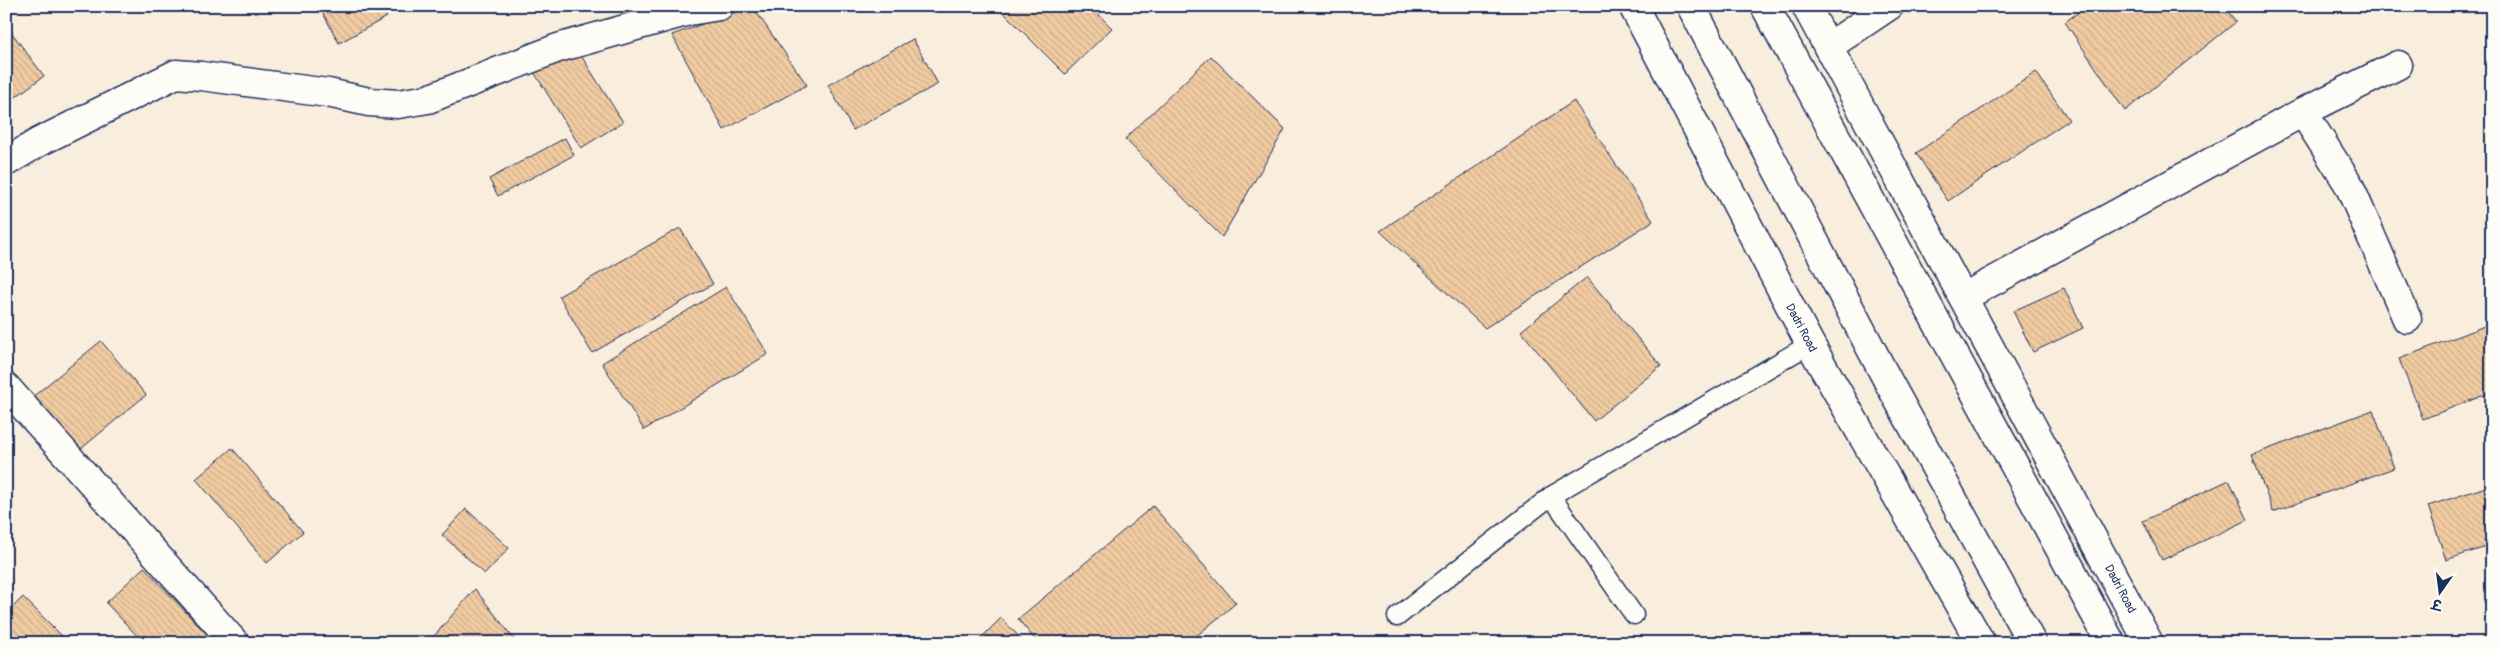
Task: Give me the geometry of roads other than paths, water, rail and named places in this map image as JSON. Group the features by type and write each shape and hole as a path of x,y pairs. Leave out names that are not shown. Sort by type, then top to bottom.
{"street":[{"path":"6,162 39,142 176,74 328,93 369,102 398,104 428,99 558,48 689,12 719,6"},
{"name":"Dadri Road","path":"1632,6 1810,344 1981,643"},
{"path":"1691,6 1889,383 2032,643"},
{"path":"1765,6 2111,643"},
{"name":"Dadri Road","path":"1806,6 2149,643"},
{"path":"1828,47 1889,6"},
{"path":"1964,297 2303,112 2398,65"},
{"path":"2303,112 2349,185 2407,319"},
{"path":"6,387 235,643"}],"lane":[{"path":"1397,617 1551,496 1810,344"},
{"path":"1551,496 1634,615"}]}
